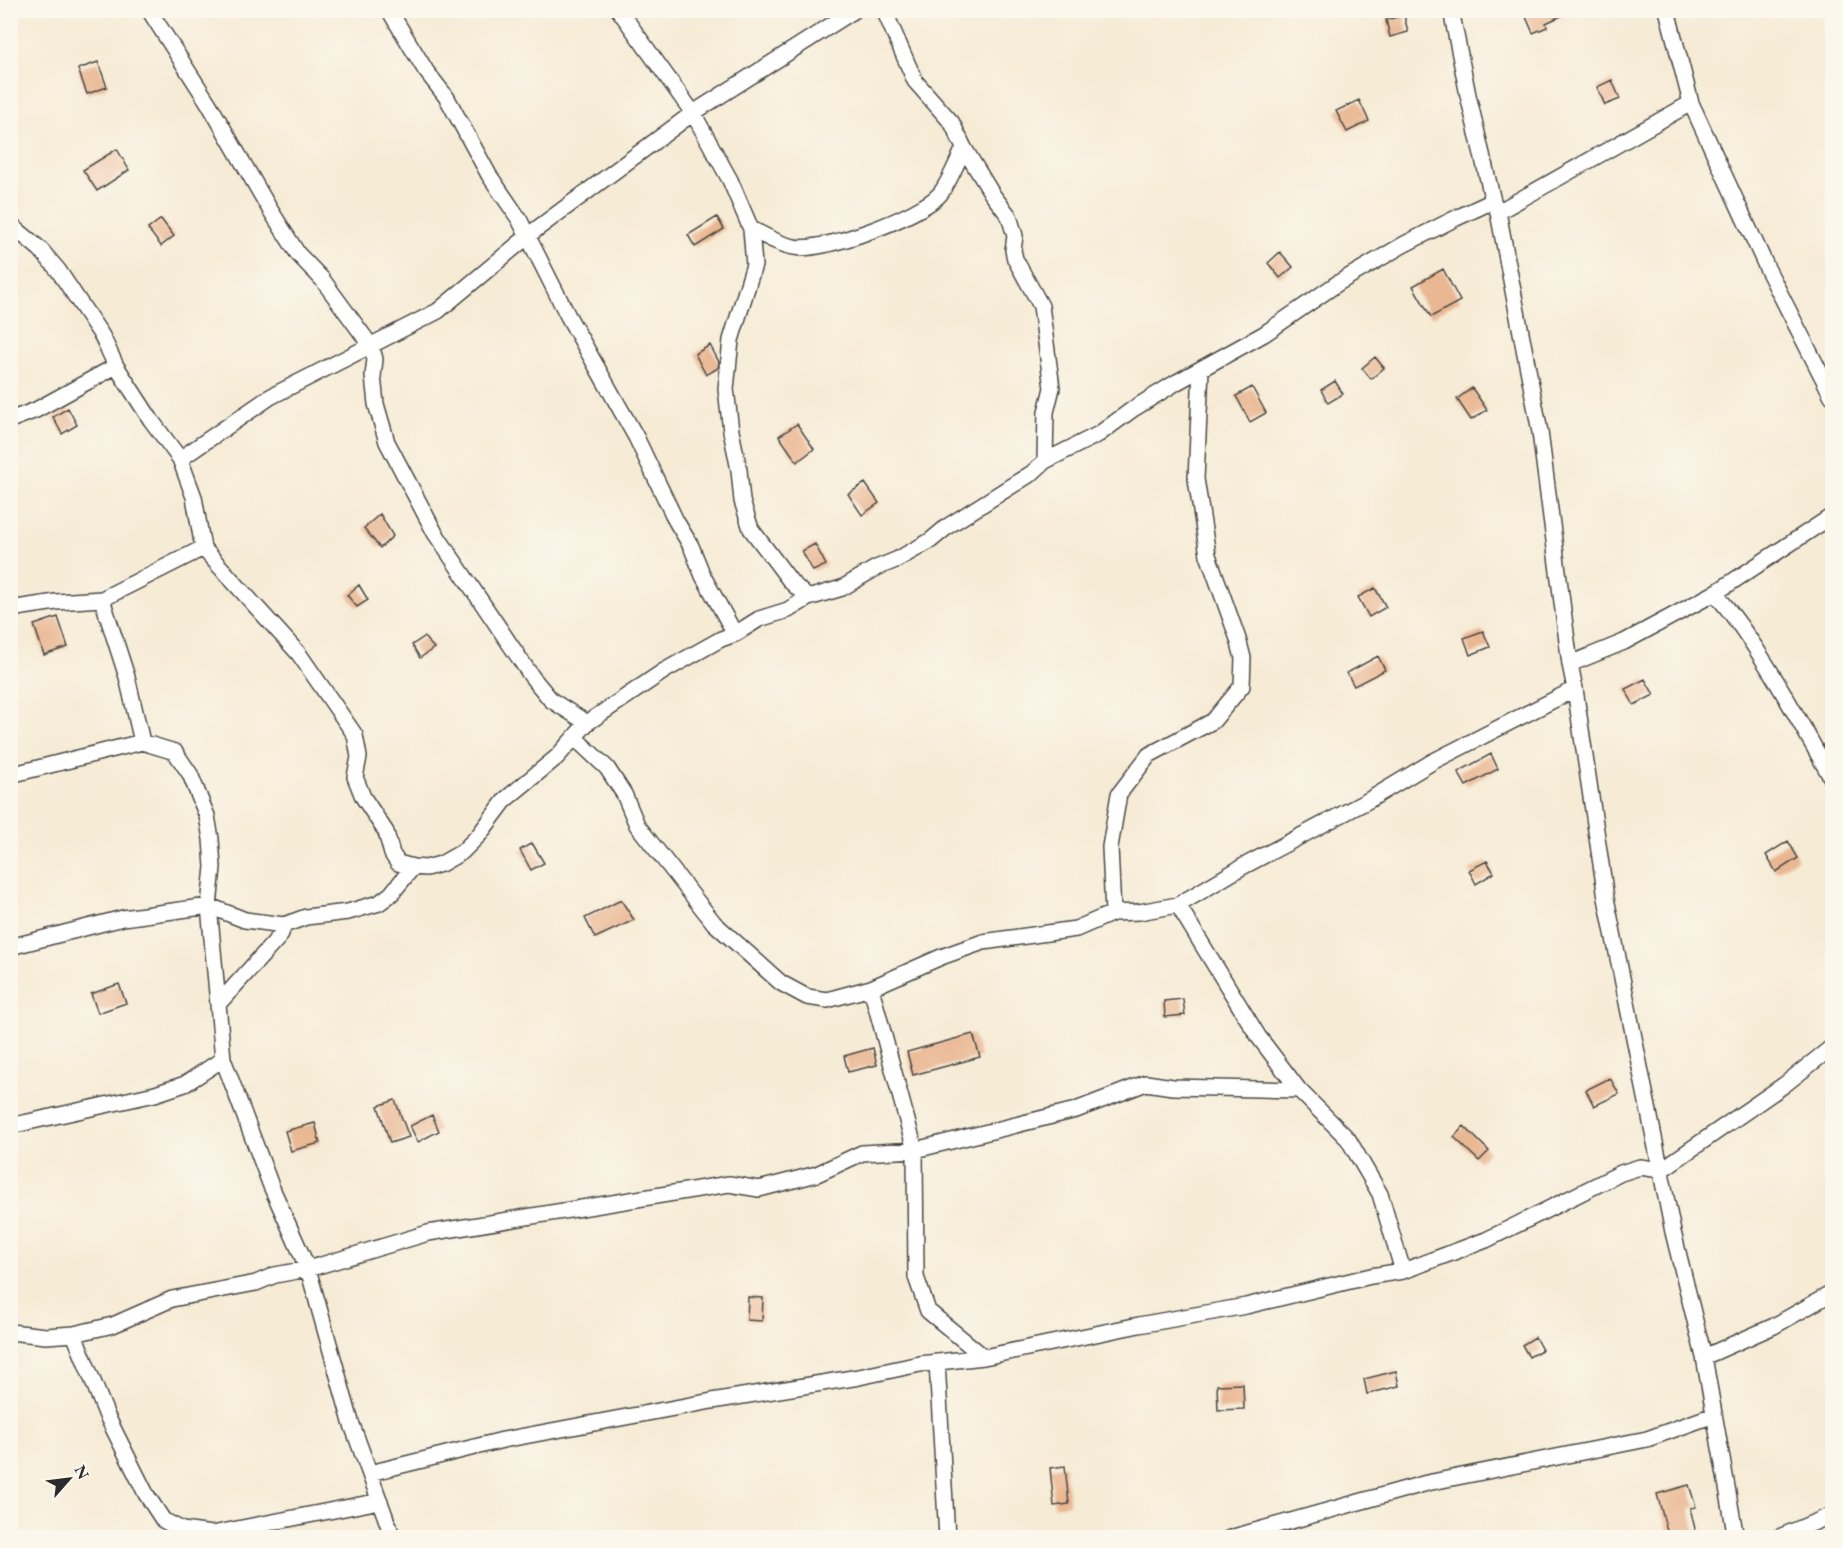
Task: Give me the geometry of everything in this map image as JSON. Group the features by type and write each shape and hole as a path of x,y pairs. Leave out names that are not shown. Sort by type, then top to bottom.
{"street":[{"path":"149,10 209,104 298,254 322,279 371,346 375,359 373,376 376,404 387,442 435,533 532,677 551,700 587,723"},
{"path":"389,10 426,71 447,98 489,175 519,219 568,316 636,437 676,521 691,546 703,576 735,634"},
{"path":"619,10 693,113 730,180 751,229 754,265 731,340 726,389 731,430 742,501 751,529 791,582 808,598"},
{"path":"180,459 270,398 438,311 528,237 693,113 855,10"},
{"path":"884,10 915,81 952,123 964,148 992,194 1009,216 1015,236 1013,250 1015,259 1041,306 1052,388 1046,412 1045,461"},
{"path":"1451,10 1468,95 1495,207 1540,432 1570,664 1606,898 1673,1232 1704,1357 1736,1538"},
{"path":"1667,10 1692,103 1767,268 1833,396"},
{"path":"14,233 40,249 58,270 102,336 116,366 180,459 194,497 203,548 299,654 355,735 358,757 355,777 363,797 386,832 392,854 398,863 426,868 441,864 462,852 479,835 506,799 557,757 587,723 664,671 759,620 788,610 808,598 842,588 930,541 948,526 1032,473 1045,461 1099,434 1133,409 1264,334 1314,298 1403,245 1452,220 1495,207 1692,103"},
{"path":"751,229 794,248 855,237 920,209 940,194 964,148"},
{"path":"10,420 36,410 116,366"},
{"path":"1113,913 1110,847 1119,794 1149,755 1213,721 1242,686 1243,658 1208,555 1196,479 1201,369"},
{"path":"1570,664 1624,642 1715,593 1833,516"},
{"path":"10,609 56,602 102,599 203,548"},
{"path":"1715,593 1729,610 1775,680 1833,779"},
{"path":"102,599 128,677 142,742"},
{"path":"576,738 607,768 624,795 637,825 714,922 781,983 807,997 827,1000 871,988 941,957 983,942 1076,928 1113,913 1178,905 1242,867 1369,800 1432,762 1575,689"},
{"path":"10,775 142,742 175,752 190,774 207,816 211,839 213,867 209,906 224,1059 271,1186 308,1269 351,1422 393,1538"},
{"path":"10,947 123,918 209,906 245,920 284,925 306,917 348,912 379,903 391,894 413,867"},
{"path":"1178,905 1258,1036 1299,1090 1348,1139 1380,1194 1403,1272"},
{"path":"220,1002 280,936 284,925"},
{"path":"871,988 915,1150 916,1277 928,1311 984,1358"},
{"path":"370,1473 503,1440 937,1362 984,1358 1139,1325 1246,1306 1371,1276 1403,1272 1486,1240 1620,1173 1640,1167 1661,1170 1784,1085 1833,1047"},
{"path":"10,1126 155,1094 185,1084 224,1059"},
{"path":"10,1332 46,1336 74,1334 113,1324 172,1299 256,1283 276,1275 308,1269 428,1233 729,1184 759,1189 817,1174 862,1153 915,1150 1076,1110 1146,1083 1173,1087 1299,1090"},
{"path":"1704,1357 1774,1326 1833,1293"},
{"path":"74,1334 106,1416 146,1494 164,1520 182,1530 212,1533 380,1501"},
{"path":"937,1362 947,1538"},
{"path":"1230,1538 1427,1483 1647,1439 1714,1415"},
{"path":"1777,1538 1833,1515"}],"building":[{"path":"1523,10 1574,10 1546,23 1547,27 1533,33"},
{"path":"1404,15 1408,32 1390,37 1386,20"},
{"path":"98,62 107,87 87,94 78,69"},
{"path":"1612,80 1620,99 1605,105 1597,87"},
{"path":"1359,100 1369,121 1347,132 1336,111"},
{"path":"117,149 129,170 97,191 83,170"},
{"path":"717,217 724,229 695,247 688,235"},
{"path":"161,219 174,236 161,246 148,229"},
{"path":"1280,252 1293,267 1280,278 1268,263"},
{"path":"1443,269 1460,301 1431,317 1413,286"},
{"path":"710,345 719,362 718,368 706,375 695,354"},
{"path":"1375,357 1384,368 1371,379 1362,368"},
{"path":"1335,381 1343,394 1328,403 1321,390"},
{"path":"1252,387 1266,413 1250,422 1236,396"},
{"path":"1472,388 1487,410 1471,420 1457,399"},
{"path":"68,408 77,425 62,434 53,417"},
{"path":"797,424 814,449 797,462 779,436"},
{"path":"865,483 879,503 862,515 848,494"},
{"path":"380,514 393,536 380,548 364,528"},
{"path":"815,544 826,565 813,571 802,551"},
{"path":"359,585 368,600 357,607 347,595"},
{"path":"1375,588 1386,607 1369,617 1358,597"},
{"path":"58,617 68,647 44,655 34,625"},
{"path":"1483,631 1490,647 1470,655 1464,638"},
{"path":"424,637 434,648 420,658 412,645"},
{"path":"1378,656 1385,670 1354,686 1347,673"},
{"path":"1645,679 1654,695 1634,705 1625,689"},
{"path":"1491,754 1498,769 1466,786 1458,772"},
{"path":"1788,841 1798,858 1776,872 1766,855"},
{"path":"532,843 544,863 531,870 520,850"},
{"path":"1487,861 1494,873 1476,884 1469,870"},
{"path":"621,900 634,920 595,938 585,918"},
{"path":"119,984 126,1003 98,1013 91,994"},
{"path":"1183,999 1185,1015 1165,1017 1164,1001"},
{"path":"973,1034 980,1057 913,1075 907,1052"},
{"path":"873,1048 877,1065 848,1072 844,1056"},
{"path":"1610,1078 1619,1094 1594,1106 1586,1090"},
{"path":"395,1100 409,1137 390,1143 378,1106"},
{"path":"432,1115 439,1131 418,1142 410,1126"},
{"path":"315,1123 320,1143 291,1151 285,1131"},
{"path":"1464,1126 1489,1151 1479,1161 1454,1137"},
{"path":"748,1297 763,1298 762,1321 747,1320"},
{"path":"1535,1337 1542,1350 1529,1357 1522,1345"},
{"path":"1396,1371 1399,1386 1367,1394 1364,1379"},
{"path":"1243,1384 1244,1409 1218,1410 1217,1385"},
{"path":"1065,1466 1069,1504 1054,1506 1050,1468"},
{"path":"1689,1485 1696,1507 1690,1508 1696,1533 1669,1538 1657,1494"}]}
